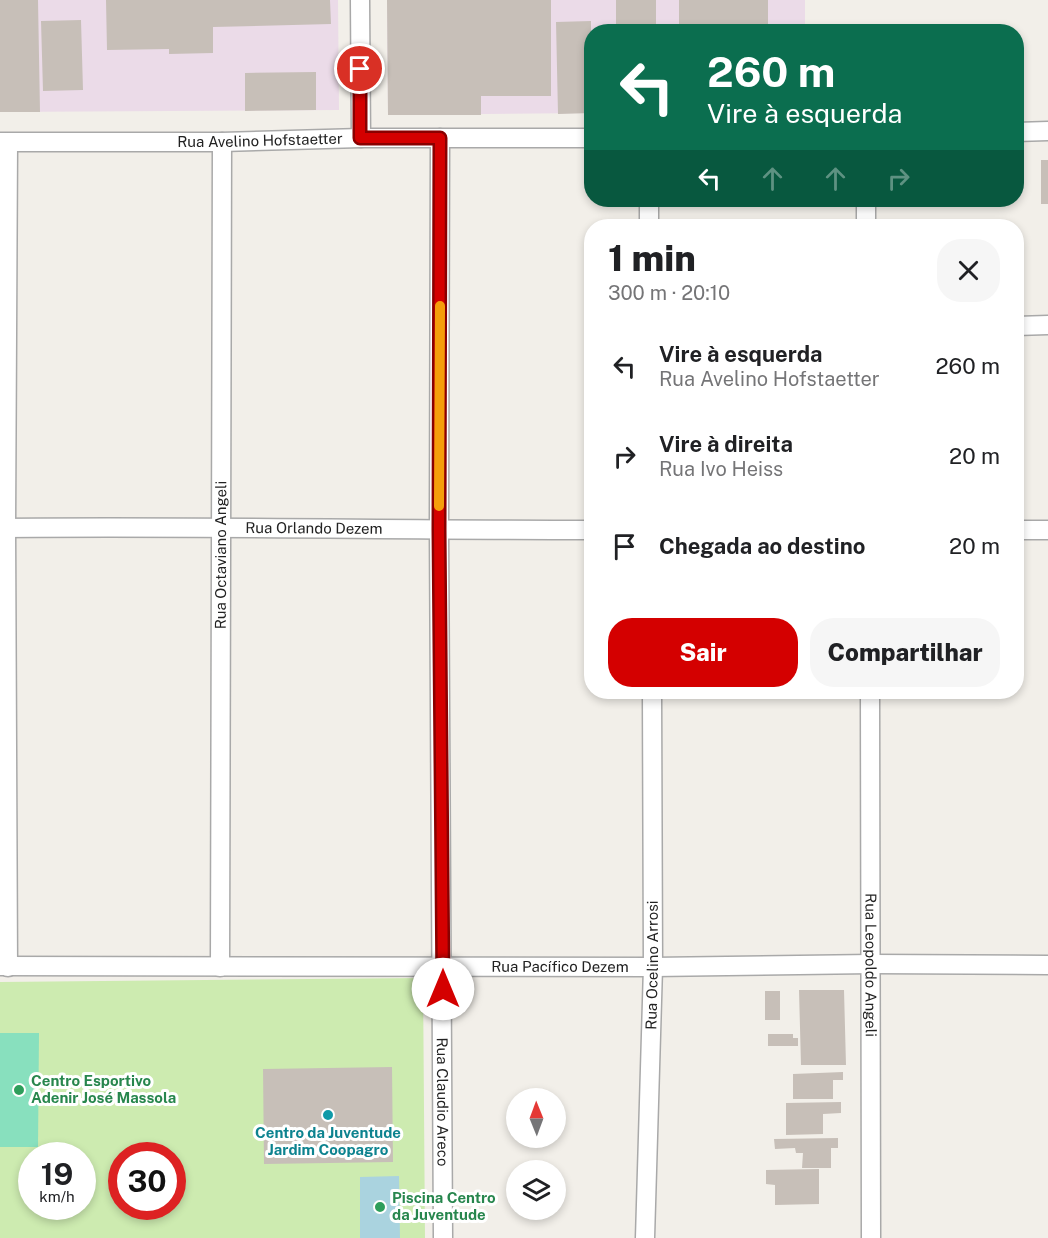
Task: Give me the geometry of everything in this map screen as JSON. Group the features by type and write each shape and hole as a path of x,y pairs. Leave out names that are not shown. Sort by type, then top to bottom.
{"street":[{"path":"360,0 360,138"},
{"path":"1024,132 1048,131"},
{"name":"Rua Avelino Hofstaetter","path":"4,143 222,142 360,138 584,138"},
{"name":"Rua Claudio Areco","path":"440,138 439,530 443,1238"},
{"name":"Rua Octaviano Angeli","path":"220,967 222,142"},
{"path":"4,143 4,966"},
{"path":"1024,326 1048,325"},
{"name":"Rua Orlando Dezem","path":"3,528 220,526 584,530"},
{"path":"1024,530 1048,530"},
{"name":"Rua Ocelino Arrosi","path":"645,1238 653,967 652,699"},
{"name":"Rua Leopoldo Angeli","path":"870,699 872,1238"},
{"name":"Rua Pacífico Dezem","path":"4,966 1048,965"}],"shaded area":[{"path":"0,0 338,0 339,110 0,112"},
{"path":"387,0 805,0 805,24 584,24 584,113 388,115"}],"green space":[{"path":"423,978 425,1238 0,1238 0,982"},
{"name":"Centro Esportivo Adenir José Massola","path":"0,1033 39,1033 38,1142 18,1142 18,1147 0,1147"}],"water":[{"name":"Piscina Centro da Juventude","path":"399,1176 400,1238 360,1238 360,1177"}],"building":[{"path":"0,0 38,0 40,112 0,112"},
{"path":"106,0 330,0 331,24 213,27 213,53 169,54 169,49 107,50"},
{"path":"387,0 551,0 551,96 481,96 481,115 388,115"},
{"path":"616,0 656,0 656,24 616,24"},
{"path":"679,0 768,0 768,24 679,24"},
{"path":"81,20 83,90 43,91 41,21"},
{"path":"591,21 591,24 584,24 584,113 558,114 556,22"},
{"path":"316,72 316,110 245,111 245,73"},
{"path":"1041,160 1048,160 1048,204 1041,204"},
{"path":"799,990 844,990 846,1065 801,1065"},
{"path":"765,991 780,991 780,1020 765,1020"},
{"path":"768,1034 793,1034 793,1038 798,1038 798,1046 768,1046"},
{"name":"Centro da Juventude Jardim Coopagro","path":"392,1067 393,1162 264,1164 263,1069"},
{"path":"843,1072 843,1080 833,1080 833,1099 793,1099 793,1074"},
{"path":"841,1102 841,1113 823,1114 823,1134 786,1135 786,1103"},
{"path":"838,1138 838,1148 831,1148 831,1168 802,1168 803,1153 796,1153 795,1148 775,1149 774,1139"},
{"path":"819,1169 819,1204 775,1205 775,1185 766,1184 766,1170"}],"slow traffic":[{"path":"439,506 440,306"}],"place":[{"name":"Centro Esportivo Adenir José Massola","path":"19,1090"},
{"name":"Centro da Juventude Jardim Coopagro","path":"328,1115"},
{"name":"Piscina Centro da Juventude","path":"380,1207"}],"route":[{"path":"360,69 360,138 440,138 439,530 443,989"}]}
